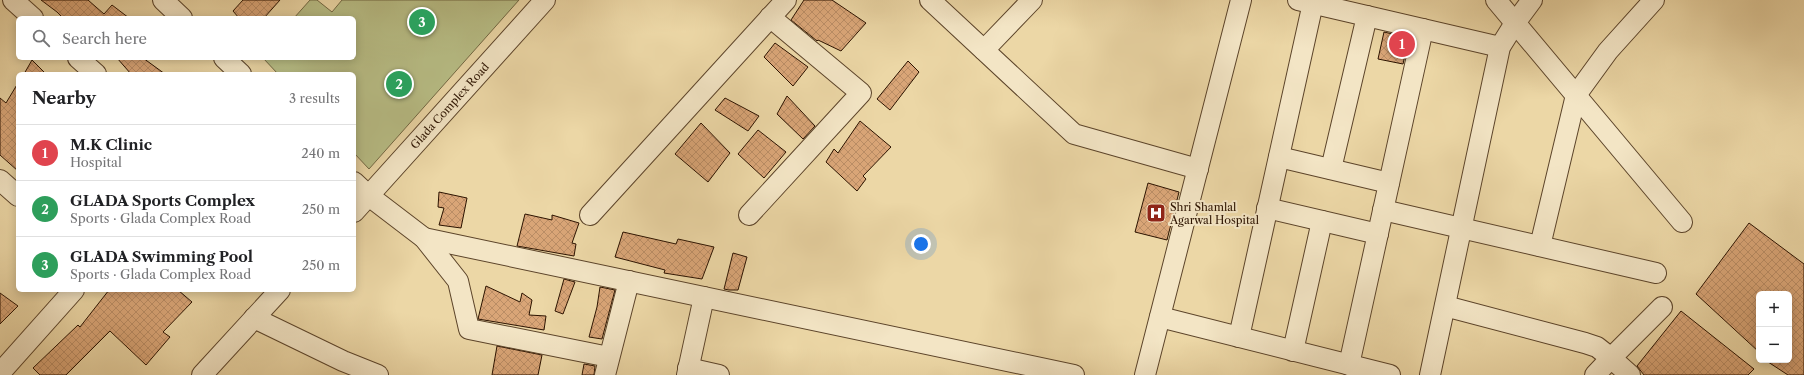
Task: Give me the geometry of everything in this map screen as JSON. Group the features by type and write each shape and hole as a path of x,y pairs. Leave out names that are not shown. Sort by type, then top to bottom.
{"street":[{"path":"13,0 31,16"},
{"path":"163,0 180,16"},
{"name":"Glada Complex Road","path":"356,210 545,0"},
{"path":"590,215 786,0"},
{"path":"930,0 1074,134 1198,169"},
{"path":"984,50 1032,0"},
{"path":"1145,375 1241,0"},
{"path":"1496,0 1682,222"},
{"path":"1430,375 1500,47 1532,0"},
{"path":"1540,246 1576,95 1608,51 1654,0"},
{"path":"1239,337 1279,157 1306,2 1500,47"},
{"path":"1331,169 1367,16"},
{"path":"749,215 861,93 770,17"},
{"path":"1349,365 1423,29"},
{"path":"80,60 94,72"},
{"path":"226,60 239,72"},
{"path":"1279,157 1390,183"},
{"path":"0,180 16,194"},
{"path":"356,184 369,196 424,238 458,282 469,329 607,366 629,281"},
{"path":"1268,208 1378,234"},
{"path":"1383,210 1656,273"},
{"path":"1293,351 1322,221"},
{"path":"424,238 1074,375"},
{"path":"3,375 0,373 72,292"},
{"path":"202,375 278,292"},
{"path":"704,297 687,372 719,375"},
{"path":"1445,306 1597,347 1630,375"},
{"path":"1595,375 1662,307"},
{"path":"1160,317 1390,375"},
{"path":"254,318 343,361 378,375"}],"green space":[{"path":"310,0 317,0 332,12 342,0 519,0 369,169 356,155 356,72 276,72 265,60 356,60 356,16 296,16"}],"building":[{"path":"41,0 88,0 104,14 112,5 126,16 61,16"},
{"path":"243,0 280,0 266,16 237,16 233,11"},
{"path":"804,0 832,0 866,23 841,51 818,40 817,41 791,20"},
{"path":"1384,32 1409,38 1403,64 1378,59"},
{"path":"775,43 808,67 793,86 764,57"},
{"path":"32,60 44,72 25,72"},
{"path":"119,60 146,60 162,72 129,72"},
{"path":"908,61 919,72 890,110 877,99"},
{"path":"16,86 16,169 0,155 0,98 6,103"},
{"path":"787,96 815,126 803,139 777,114"},
{"path":"725,98 759,116 748,131 715,110"},
{"path":"860,121 891,147 863,176 866,179 857,191 826,162 834,149 838,153"},
{"path":"701,123 730,153 708,182 675,154"},
{"path":"758,130 786,152 764,178 738,154"},
{"path":"1148,183 1179,192 1167,240 1135,232"},
{"path":"439,192 467,198 461,228 439,225 444,208 438,207"},
{"path":"525,214 552,220 552,215 579,223 572,243 576,244 574,256 517,246"},
{"path":"1749,223 1804,264 1804,375 1788,375 1770,363 1792,363 1792,291 1756,291 1756,349 1696,294"},
{"path":"623,232 676,244 678,239 714,247 702,279 664,273 665,270 615,257"},
{"path":"733,253 747,257 738,290 724,289"},
{"path":"564,279 575,282 563,314 555,311"},
{"path":"486,286 520,302 522,293 532,300 529,315 546,316 544,330 478,319"},
{"path":"600,287 615,290 602,339 589,337 597,307"},
{"path":"107,292 180,292 192,302 163,332 170,337 146,365 110,331 66,375 40,375 33,368 78,325 80,327"},
{"path":"0,293 18,306 0,324"},
{"path":"1681,311 1754,369 1748,375 1644,375 1637,366"},
{"path":"497,346 542,355 538,375 492,375"},
{"path":"584,364 595,366 594,375 582,375"}],"place":[{"name":"GLADA Swimming Pool","path":"422,22"},
{"name":"M.K Clinic","path":"1402,44"},
{"name":"GLADA Sports Complex","path":"399,84"},
{"name":"Shri Shamlal Agarwal Hospital","path":"1156,213"}]}
